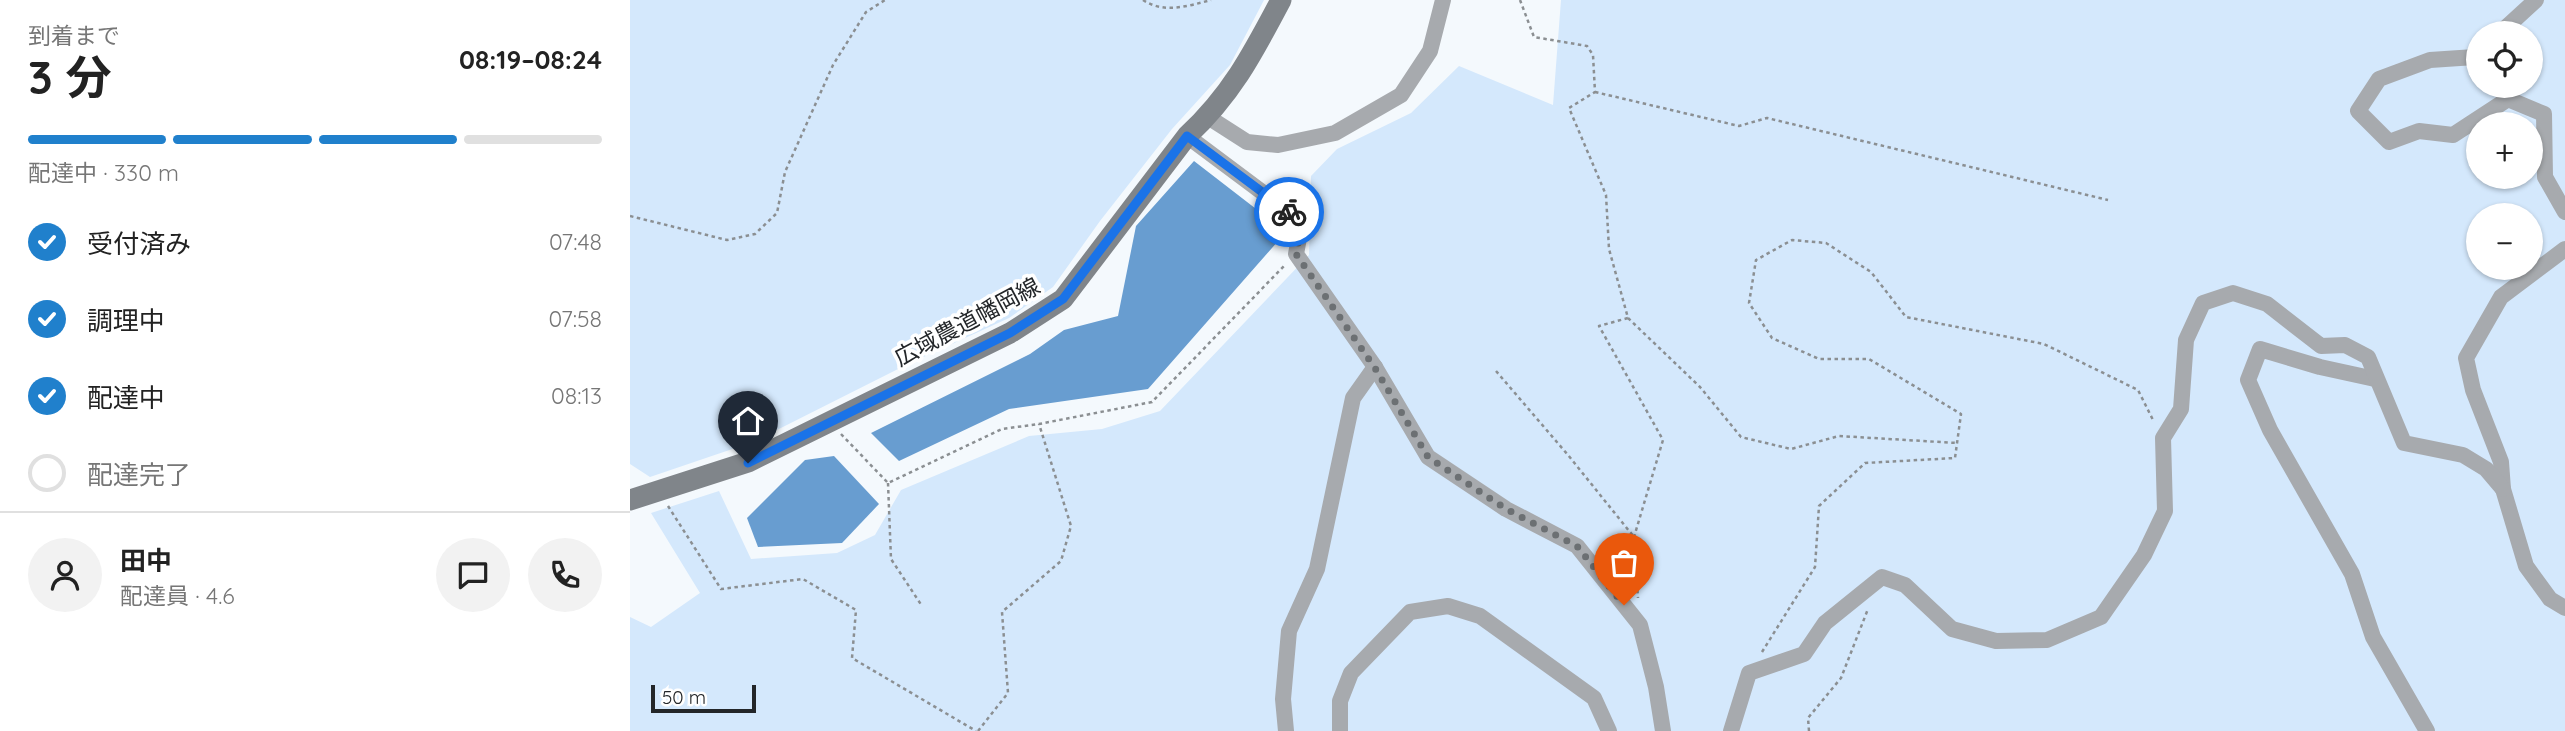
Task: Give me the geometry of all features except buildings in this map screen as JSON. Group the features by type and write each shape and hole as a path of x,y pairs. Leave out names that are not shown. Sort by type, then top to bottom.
{"street":[{"name":"広域農道幡岡線","path":"630,500 748,463 1010,333 1063,299 1187,136 1208,117 1241,74 1281,0"},
{"path":"1208,117 1247,142 1278,145 1335,133 1401,95 1430,51 1443,0"},
{"path":"2514,21 2536,0"},
{"path":"2466,58 2430,60 2379,79 2358,111 2389,142 2419,131 2453,135 2508,99 2544,114 2545,177 2565,212"},
{"path":"1187,136 1302,222 1296,254 1375,368 1428,457 1506,509 1577,546 1640,625 1656,687 1663,731"},
{"path":"2565,249 2501,297 2466,358 2473,390 2501,462 2503,489 2526,566 2550,599 2565,608"},
{"path":"1731,731 1749,673 1804,654 1825,623 1882,577 1905,585 1952,629 1996,641 2048,640 2101,617 2144,555 2165,511 2163,438 2181,409 2186,340 2203,303 2233,293 2267,304 2321,346 2345,345 2368,357 2404,443 2463,456 2486,469 2503,489"},
{"path":"2375,379 2320,367 2260,349 2248,380 2270,430 2351,574 2373,637 2427,731"},
{"path":"1286,731 1283,699 1289,631 1317,569 1353,398 1375,368"},
{"path":"1340,731 1340,701 1351,674 1410,611 1448,606 1480,616 1594,698 1609,731"}],"path":[{"path":"630,216 727,240 755,233 777,213 785,172 833,65 866,12 885,0"},
{"path":"1143,0 1154,8 1181,7 1211,0"},
{"path":"1520,0 1534,37 1587,46 1593,55 1595,92"},
{"path":"1957,443 1839,436 1791,449 1741,437 1700,387 1628,318 1609,249 1606,195 1569,107 1595,92 1739,126 1767,118 2108,200"},
{"path":"1749,673 1815,567 1819,506 1865,463 1955,458 1961,414 1869,359 1819,359 1772,338 1749,303 1756,260 1792,240 1826,243 1871,272 1906,317 2044,344 2138,390 2163,438"},
{"path":"888,483 1002,429 1039,425 1152,402 1296,254"},
{"path":"1628,318 1599,326 1664,440 1634,537 1640,625"},
{"path":"1496,371 1634,537"},
{"path":"830,422 888,483 891,559 922,606"},
{"path":"658,491 721,589 803,579 856,610 852,658 977,731 1008,692 1002,612 1061,561 1071,526 1039,425"},
{"path":"1809,731 1808,718 1841,678 1882,577"}],"shaded area":[{"path":"630,0 1264,0 1230,65 1172,129 1100,221 1053,287 1009,318 908,364 753,442 650,477 630,464"},
{"path":"1561,0 2565,0 2565,731 630,731 630,617 651,627 700,593 651,513 719,491 751,559 837,553 875,535 901,490 1029,436 1102,429 1160,411 1309,255 1311,176 1337,149 1411,113 1459,66 1553,105"}],"water":[{"path":"1194,161 1286,232 1148,389 1009,409 899,461 871,433 1030,354 1064,330 1118,316 1136,226"},
{"path":"834,456 879,504 842,543 758,547 747,518 805,460"}],"way so far":[{"path":"1289,212 1302,222 1296,254 1375,368 1428,457 1506,509 1577,546 1624,605"}],"route":[{"path":"748,463 1010,333 1063,299 1187,136 1289,212"}]}
